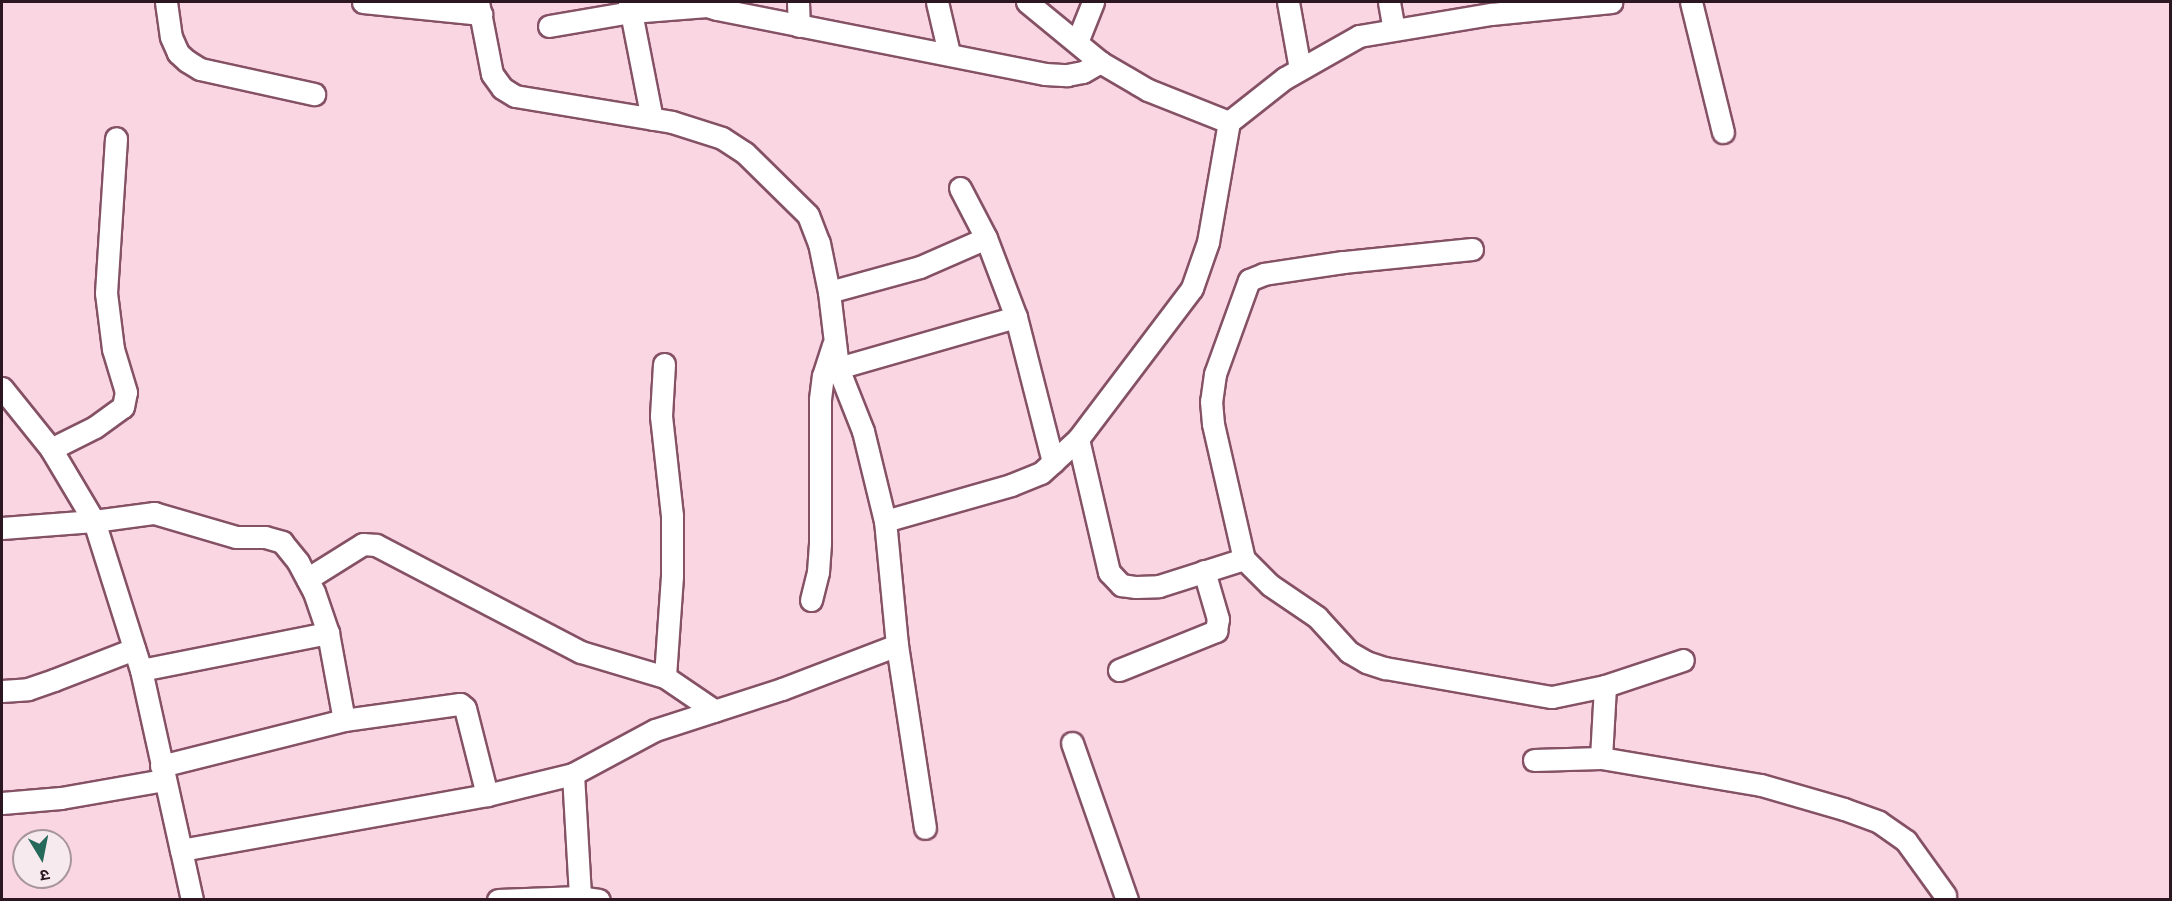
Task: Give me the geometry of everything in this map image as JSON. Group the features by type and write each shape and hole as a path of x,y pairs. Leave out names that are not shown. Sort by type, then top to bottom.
{"street":[{"path":"166,2 171,37 178,53 200,69 314,93"},
{"path":"363,2 480,8 492,74 502,88 515,96 652,119 723,138 745,153 808,215 819,243 829,292 838,368 863,431 885,521 897,645 925,828"},
{"path":"798,2 799,26"},
{"path":"937,2 948,53"},
{"path":"1027,2 1100,62 1148,90 1229,122"},
{"path":"1077,42 1094,2"},
{"path":"1288,2 1300,69"},
{"path":"1389,2 1394,29"},
{"path":"885,521 1011,485 1041,473 1078,439 1192,288 1208,242 1229,122 1285,78 1359,36 1490,8 1602,2"},
{"path":"1691,2 1723,132"},
{"path":"549,26 630,7 707,4 799,26 1056,74 1083,72 1100,62"},
{"path":"630,7 652,119"},
{"path":"51,449 95,427 123,407 126,392 113,349 106,293 116,138"},
{"path":"960,188 986,238 1016,317 1053,462"},
{"path":"829,292 920,267 986,238"},
{"path":"1472,249 1343,262 1264,274 1249,280 1215,374 1211,401 1213,424 1244,559 1270,585 1317,617 1349,652 1366,662 1385,668 1552,697 1605,686 1683,660"},
{"path":"838,368 1016,317"},
{"path":"811,600 818,573 820,542 820,399 823,376 834,339"},
{"path":"664,364 661,416 672,516 672,566 665,677"},
{"path":"2,388 51,449 94,521 141,670 192,900"},
{"path":"1078,439 1109,572 1121,585 1159,586 1244,559"},
{"path":"2,528 94,521 154,513 236,537 266,537 282,542 307,579 328,633 344,720"},
{"path":"307,579 363,544 376,545 581,652 665,677 715,711"},
{"path":"1119,670 1216,632 1218,619 1204,571"},
{"path":"141,670 328,633"},
{"path":"181,850 487,795 573,774 655,730 845,666 897,645"},
{"path":"2,691 28,689 134,649"},
{"path":"1601,758 1605,686"},
{"path":"2,803 61,798 162,773 344,720 460,704 465,708 487,795"},
{"path":"1072,743 1127,900"},
{"path":"1534,760 1601,758 1761,785 1844,809 1879,822 1906,841 1945,896"},
{"path":"498,900 590,898 573,774"}]}
